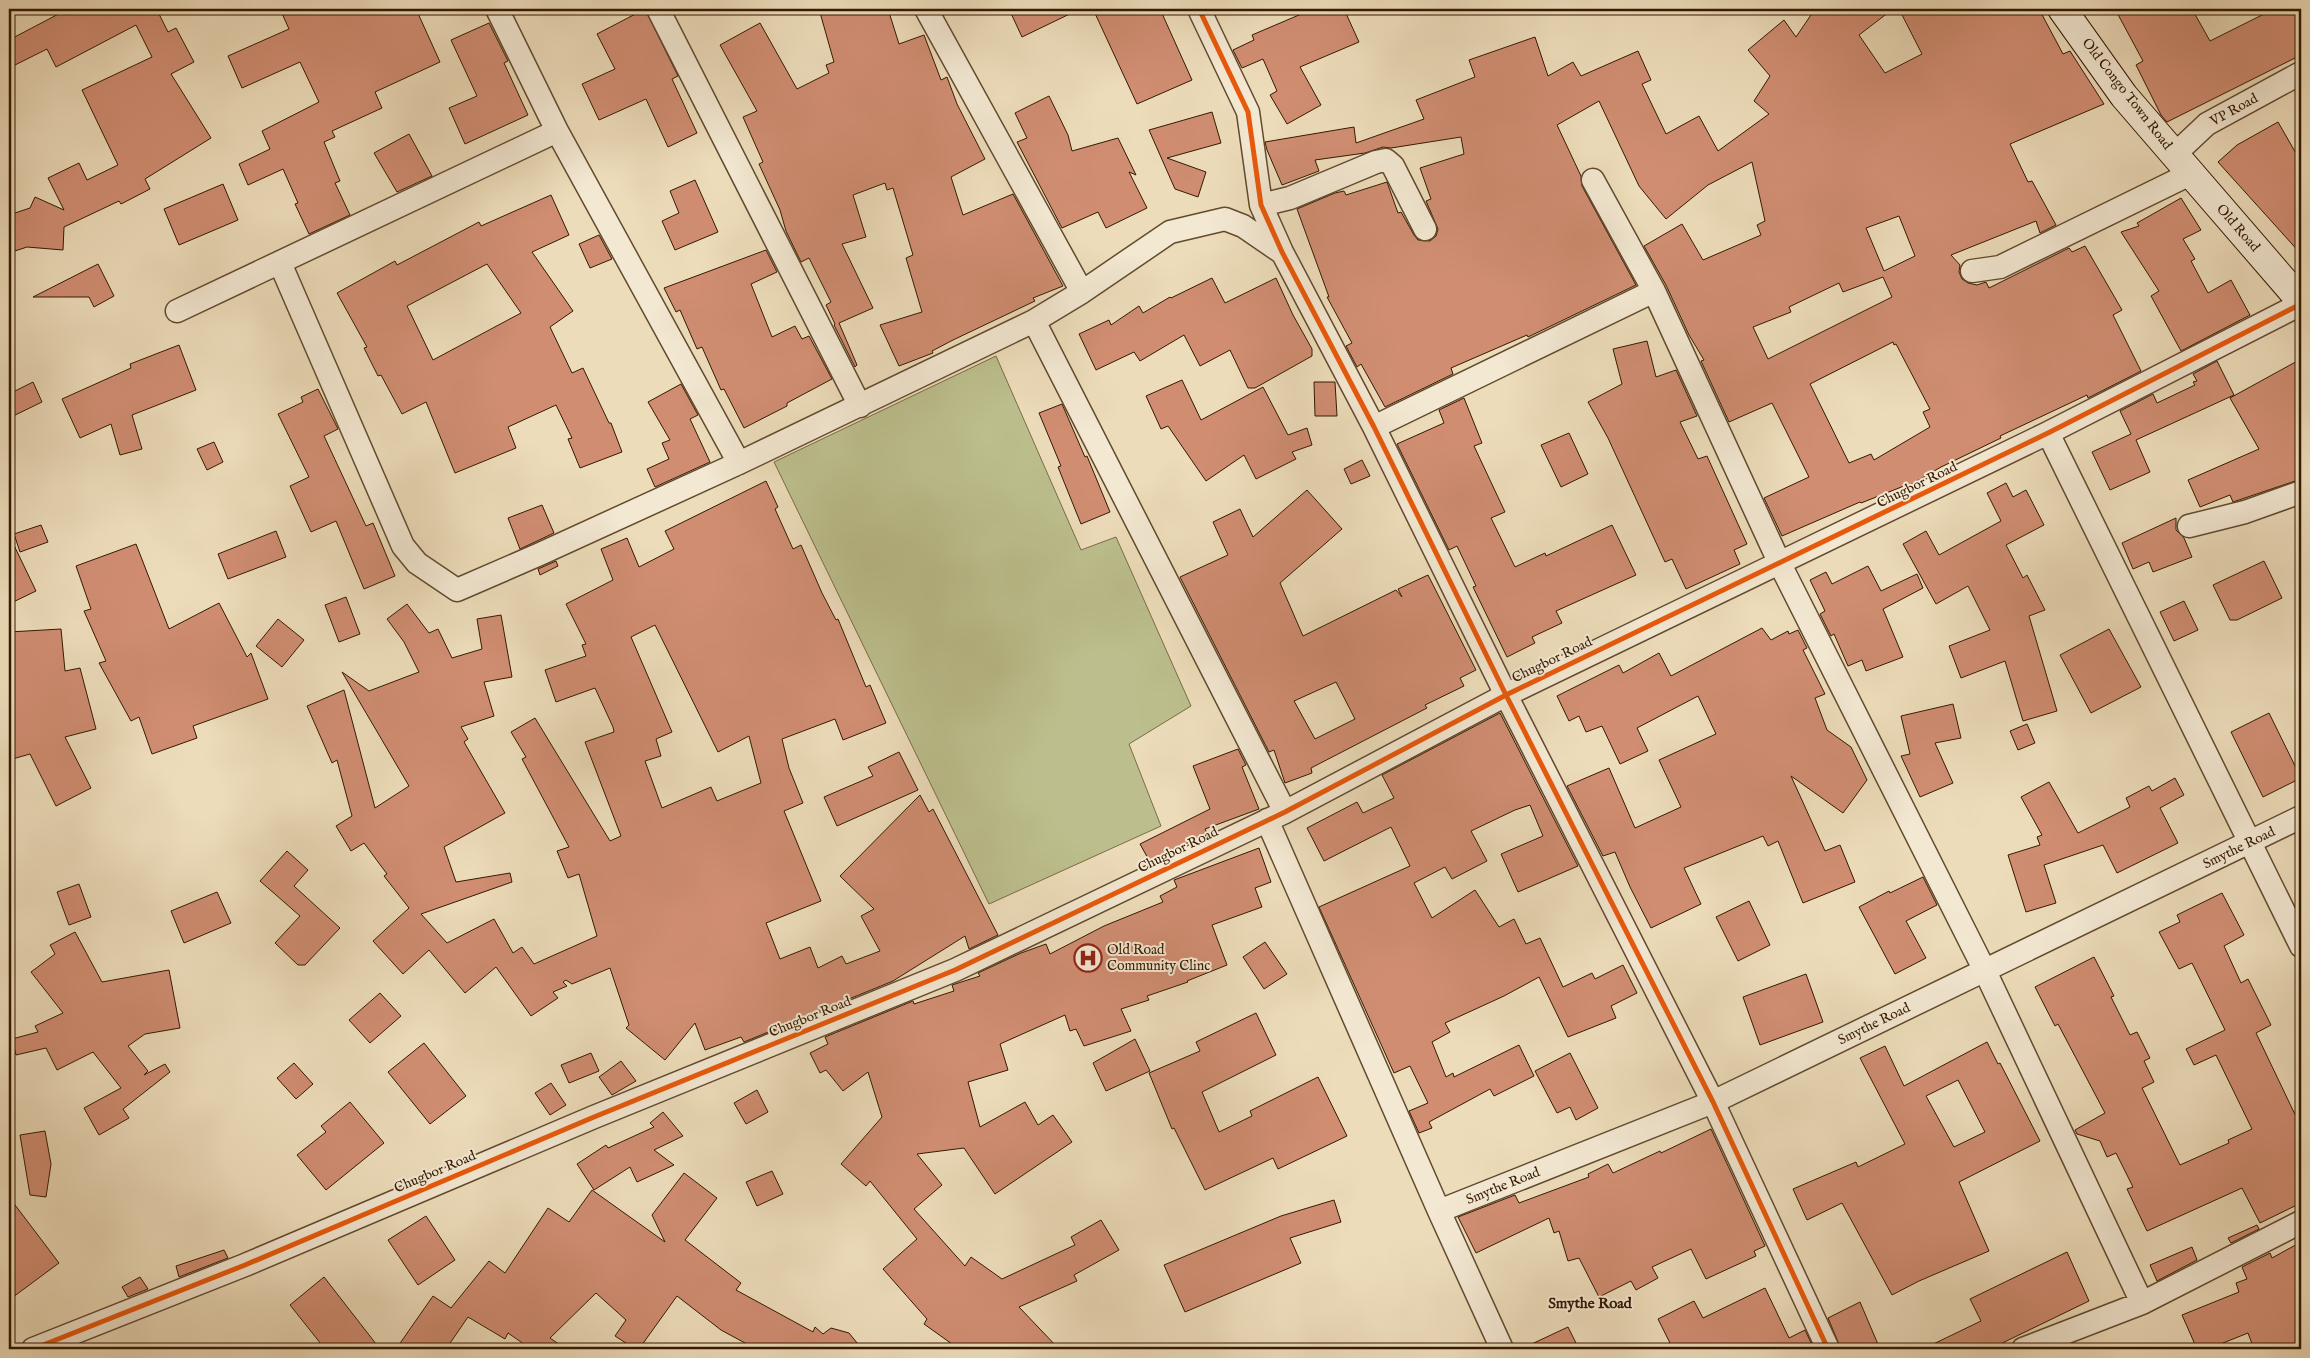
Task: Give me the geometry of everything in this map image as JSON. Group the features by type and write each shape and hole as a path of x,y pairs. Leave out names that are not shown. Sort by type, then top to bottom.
{"street":[{"path":"497,9 557,131 739,464"},
{"path":"658,9 860,406"},
{"path":"926,9 1082,292"},
{"path":"1199,9 1248,112 1261,205 1282,252 1374,427 1506,695 1713,1102 1828,1349"},
{"name":"Old Congo Town Road","path":"2062,9 2124,96 2182,165"},
{"name":"VP Road","path":"1972,271 2000,268 2182,165 2207,124 2301,73"},
{"path":"177,311 557,131"},
{"path":"1261,205 1290,198 1376,162 1386,160 1393,166 1425,229"},
{"name":"Old Road","path":"2182,165 2301,303"},
{"path":"1593,180 1654,291 1780,564 1985,971 2142,1303"},
{"path":"280,262 404,546 417,563 456,590 739,464 1034,321 1082,292 1170,232 1225,219 1243,226 1282,252"},
{"path":"1374,427 1654,291"},
{"name":"Chugbor Road","path":"36,1349 245,1265 594,1117 955,970 1276,816 1506,695 2048,433 2301,303"},
{"path":"1034,321 1276,816 1439,1212 1502,1349"},
{"path":"2048,433 2301,946"},
{"path":"2189,526 2246,512 2301,492"},
{"name":"Smythe Road","path":"1439,1212 1713,1102 2301,817"},
{"path":"2023,1349 2142,1303 2301,1222"}],"green space":[{"path":"996,356 1081,550 1116,537 1191,706 1129,744 1161,826 989,904 774,462"}],"building":[{"path":"68,9 168,9 159,14 168,32 176,28 194,62 171,74 211,138 145,179 150,189 121,204 119,201 64,227 63,250 27,247 9,253 9,215 30,208 35,197 64,210 48,178 79,163 87,180 118,165 82,90 152,57 136,25 56,67 47,49 9,68 9,40"},
{"path":"280,9 416,9 440,62 375,92 382,108 332,131 335,137 324,142 340,181 335,183 350,215 309,234 295,204 298,203 283,169 248,185 239,164 270,149 262,131 319,102 300,62 242,88 228,56 289,29"},
{"path":"645,9 678,76 672,79 697,133 668,147 646,99 599,120 582,84 615,69 597,34"},
{"path":"819,9 888,9 899,44 924,35 941,80 947,77 957,104 985,159 951,177 963,215 1013,194 1063,286 1033,298 1035,301 953,340 932,351 933,353 899,366 880,325 922,312 906,258 913,255 893,188 887,190 885,183 853,195 866,237 842,244 873,308 839,323 857,365 855,367 826,305 831,302 809,258 801,262 786,231 780,210 759,164 763,162 743,117 757,111 720,45 760,23 797,89 829,73 826,65 834,62"},
{"path":"1009,9 1080,9 1022,37"},
{"path":"1093,9 1160,9 1192,80 1137,104"},
{"path":"1313,9 1344,9 1359,42 1300,67 1321,105 1287,124 1270,95 1277,91 1263,59 1242,68 1233,50 1254,40 1252,35"},
{"path":"1815,9 1893,9 1859,35 1885,73 1922,54 1899,9 2039,9 2063,54 2070,51 2104,104 2010,144 2028,182 2032,181 2056,225 2040,233 2036,221 1951,255 1960,265 1959,272 1962,279 1977,285 1986,282 1989,288 2069,248 2072,252 2085,246 2122,310 2113,315 2141,371 2088,398 2087,395 2000,436 2001,438 1941,467 1905,488 1904,486 1860,502 1782,536 1764,498 1809,477 1772,403 1729,422 1701,361 1704,360 1689,335 1666,285 1644,246 1682,224 1703,260 1761,235 1757,225 1765,221 1752,162 1708,185 1666,219 1639,186 1599,101 1557,125 1581,176 1582,186 1636,285 1528,337 1527,335 1451,368 1453,374 1385,407 1361,364 1357,367 1346,346 1352,343 1327,297 1329,297 1297,209 1335,193 1344,191 1346,195 1387,182 1398,213 1401,212 1414,235 1418,240 1430,241 1436,236 1438,229 1426,201 1431,199 1420,168 1464,154 1461,137 1391,148 1383,147 1365,153 1315,160 1319,171 1282,185 1265,142 1354,127 1356,143 1424,119 1416,100 1475,77 1469,60 1535,37 1548,76 1573,62 1581,76 1638,51 1651,80 1642,84 1666,134 1699,116 1718,151 1769,114 1754,101 1770,76 1748,50 1784,20 1796,37","holes":["1899,216 1915,256 1884,271 1866,228","1883,277 1892,297 1768,359 1753,327 1791,312 1789,307 1839,283 1843,292","1893,342 1894,345 1896,344 1930,409 1923,412 1930,427 1874,460 1871,454 1849,463 1810,384"]},
{"path":"2115,9 2192,9 2210,41 2274,9 2301,9 2301,55 2167,122 2161,115 2136,65 2143,61"},
{"path":"489,23 508,61 504,63 528,115 465,144 449,108 477,96 451,40"},
{"path":"1049,96 1068,135 1072,151 1118,138 1136,175 1129,172 1147,208 1106,228 1098,212 1062,228 1017,142 1027,138 1015,113"},
{"path":"1212,112 1221,143 1167,158 1206,172 1198,197 1175,189 1149,130"},
{"path":"2278,122 2301,162 2301,254 2218,162 2237,145"},
{"path":"409,134 432,176 397,192 374,153"},
{"path":"695,180 718,232 675,250 662,221 679,213 670,191"},
{"path":"223,184 238,220 179,245 164,209"},
{"path":"551,195 569,235 532,252 573,311 550,327 572,373 583,368 609,423 611,423 622,452 580,468 568,439 572,438 556,405 508,427 516,448 455,473 426,402 402,414 381,375 378,376 364,348 367,347 337,293 395,261 397,265 479,222 481,226","holes":["487,264 521,313 433,360 407,306"]},
{"path":"2181,198 2201,230 2183,239 2195,259 2191,261 2208,293 2231,280 2250,315 2181,351 2151,296 2159,291 2121,232 2139,226 2137,223"},
{"path":"599,235 612,259 590,268 579,244"},
{"path":"766,250 777,272 751,284 772,337 795,326 802,339 809,336 832,379 787,403 787,406 744,428 724,389 721,390 702,347 697,349 680,310 676,312 664,288"},
{"path":"98,264 114,296 94,307 89,297 33,297"},
{"path":"1212,278 1225,303 1276,278 1293,315 1312,349 1312,356 1255,388 1248,388 1230,350 1200,366 1184,335 1140,361 1134,352 1096,370 1079,334 1109,320 1111,325 1139,306 1143,313 1170,297"},
{"path":"1647,341 1656,377 1676,370 1697,416 1680,422 1698,459 1707,456 1747,544 1734,550 1740,564 1686,589 1672,559 1665,562 1608,438 1588,402 1622,384 1613,349"},
{"path":"179,345 196,390 132,415 142,449 120,455 111,424 80,438 62,399 131,368 130,364"},
{"path":"2301,359 2301,479 2233,502 2230,495 2200,507 2188,480 2259,449 2230,398"},
{"path":"2217,361 2234,395 2136,440 2150,472 2110,490 2092,452 2131,434 2120,411 2153,394 2157,403 2195,385 2193,382 2197,381 2193,374"},
{"path":"1182,380 1201,420 1263,387 1288,435 1307,428 1312,445 1292,452 1296,459 1256,479 1244,455 1206,481 1168,426 1161,429 1146,396"},
{"path":"33,382 42,402 9,418 9,394"},
{"path":"1314,382 1335,382 1337,416 1315,416"},
{"path":"681,384 698,415 690,419 710,462 655,487 647,469 669,459 662,443 670,440 648,402"},
{"path":"318,389 338,429 324,436 366,526 373,523 395,576 364,589 336,521 311,532 290,486 309,477 278,414 303,402 301,397"},
{"path":"1464,398 1482,443 1474,446 1505,512 1491,518 1515,567 1545,553 1546,556 1612,525 1636,575 1556,611 1562,623 1532,637 1535,643 1507,657 1473,587 1476,586 1457,546 1449,550 1397,444 1444,423 1439,410"},
{"path":"1062,404 1085,457 1087,456 1110,512 1081,524 1058,467 1061,466 1039,413"},
{"path":"1569,433 1588,474 1561,487 1541,445"},
{"path":"214,442 223,462 207,470 197,449"},
{"path":"1362,460 1370,476 1351,484 1344,469"},
{"path":"766,481 778,507 775,509 793,549 801,545 822,593 836,620 838,619 866,687 870,685 886,723 843,740 835,719 782,739 789,768 803,803 784,811 821,901 766,923 780,959 810,947 818,968 842,956 846,964 880,951 861,916 874,909 840,876 920,795 929,812 933,809 998,935 969,949 965,936 893,981 744,1042 741,1037 705,1050 695,1023 665,1060 626,1028 629,1025 610,968 572,984 566,980 563,982 567,986 553,992 558,998 531,1016 496,967 465,993 429,950 403,974 373,941 409,908 384,876 387,874 364,843 351,851 336,826 352,816 337,760 332,763 307,706 344,690 375,808 409,786 342,672 369,691 419,672 404,642 387,619 407,604 429,633 438,629 452,658 482,649 477,619 501,615 512,677 484,682 494,716 461,727 468,739 464,742 505,813 444,847 456,882 510,873 512,882 421,914 447,943 494,919 513,953 522,947 534,964 597,936 579,874 568,878 557,851 569,847 522,759 526,757 511,732 535,718 610,841 621,836 585,742 614,732 613,727 595,688 556,702 545,670 586,656 582,645 586,644 566,604 613,580 601,549 627,538 639,567 674,549 665,531","holes":["655,625 718,752 749,736 761,783 717,801 711,787 662,808 645,761 661,756 656,739 672,732 631,637"]},
{"path":"2006,483 2013,497 2026,490 2044,525 2006,545 2023,578 2027,575 2045,610 2029,616 2057,711 2023,721 2005,661 1961,678 1949,646 1990,630 1968,586 1936,604 1903,544 1926,531 1939,555 2001,521 1987,493"},
{"path":"1307,490 1342,529 1280,583 1303,636 1396,590 1402,597 1398,589 1428,575 1476,670 1460,678 1464,686 1425,705 1427,708 1311,768 1312,773 1285,783 1274,750 1269,752 1180,577 1228,555 1213,522 1240,509 1253,537","holes":["1336,682 1355,719 1315,739 1294,701"]},
{"path":"542,505 554,533 520,549 508,518"},
{"path":"2176,518 2176,530 2184,538 2192,557 2153,572 2149,562 2133,569 2122,543"},
{"path":"41,525 48,542 20,552 14,534"},
{"path":"276,531 286,557 228,579 218,554"},
{"path":"9,535 36,591 9,604"},
{"path":"136,544 169,629 219,603 247,657 251,653 268,699 193,726 197,738 152,754 139,717 131,721 99,663 106,661 84,611 91,609 76,566"},
{"path":"556,561 558,566 540,575 538,569"},
{"path":"2264,561 2282,598 2237,620 2230,620 2213,585"},
{"path":"1868,566 1881,591 1917,574 1923,588 1883,609 1903,657 1866,671 1862,660 1848,666 1834,634 1831,636 1820,614 1825,611 1810,580 1826,572 1832,584"},
{"path":"346,597 360,634 339,642 325,605"},
{"path":"2184,601 2198,630 2174,641 2160,612"},
{"path":"278,619 304,640 282,667 256,646"},
{"path":"1762,628 1771,640 1788,631 1789,634 1798,630 1807,648 1803,650 1825,694 1815,698 1827,730 1851,747 1867,780 1843,813 1791,776 1825,851 1840,845 1855,882 1803,903 1778,841 1768,846 1763,836 1684,868 1701,904 1651,928 1615,852 1603,856 1567,786 1609,768 1635,828 1681,807 1659,760 1716,734 1698,696 1637,728 1648,751 1620,764 1602,726 1586,732 1579,716 1569,721 1557,696 1619,665 1623,673 1659,653 1671,676"},
{"path":"61,629 65,671 80,668 96,729 65,737 91,788 56,806 30,754 9,760 9,632"},
{"path":"2109,629 2141,687 2091,713 2060,655"},
{"path":"1953,704 1961,738 1935,743 1953,783 1920,797 1901,756 1910,754 1901,716"},
{"path":"1500,713 1578,866 1518,892 1501,854 1543,836 1530,805 1471,831 1487,861 1452,879 1445,867 1414,883 1432,918 1475,890 1499,927 1514,919 1526,944 1540,938 1563,987 1592,973 1595,979 1623,965 1637,993 1611,1006 1616,1018 1568,1037 1539,977 1504,996 1445,1023 1450,1032 1432,1042 1446,1077 1453,1073 1454,1077 1519,1045 1534,1076 1494,1096 1490,1089 1429,1122 1432,1128 1419,1133 1409,1111 1428,1103 1410,1066 1394,1073 1319,907 1410,866 1391,827 1324,861 1307,828 1357,802 1363,813 1394,798 1382,775"},
{"path":"2269,713 2301,778 2263,797 2231,732"},
{"path":"2027,724 2035,743 2018,750 2010,731"},
{"path":"1238,749 1246,765 1242,767 1259,809 1205,829 1207,833 1150,862 1140,844 1210,809 1193,766"},
{"path":"899,752 918,790 837,826 824,797 873,776 868,767"},
{"path":"2175,778 2184,795 2160,808 2178,843 2117,873 2103,845 2044,865 2056,903 2026,912 2008,855 2040,845 2037,837 2042,835 2021,797 2049,782 2078,833 2130,807 2126,798 2149,786 2152,791"},
{"path":"1259,848 1271,882 1255,888 1262,907 1212,925 1227,965 1188,982 1147,996 1149,1000 1121,1009 1131,1031 1084,1046 1076,1029 1070,1031 1065,1015 1000,1044 1008,1070 968,1082 980,1127 1025,1102 1038,1125 1053,1115 1072,1142 995,1194 964,1148 917,1154 942,1185 914,1209 965,1266 971,1257 1002,1279 1075,1245 1071,1237 1101,1220 1119,1250 1074,1275 1077,1281 1019,1307 1059,1349 959,1349 924,1324 927,1319 883,1269 917,1239 870,1181 866,1186 841,1164 882,1117 868,1072 843,1091 826,1070 820,1073 810,1053 828,1044 825,1037 913,1001 914,1004 954,991 952,985 980,976 978,973 1021,953 1046,944 1050,954 1104,926 1163,902 1160,896 1177,887 1174,880"},
{"path":"287,851 308,870 294,886 340,928 305,965 298,965 275,943 300,916 260,881"},
{"path":"1923,877 1937,905 1906,921 1926,958 1895,974 1859,907 1889,891 1890,893"},
{"path":"79,884 91,917 69,925 57,892"},
{"path":"217,892 231,923 184,943 171,911"},
{"path":"2222,893 2244,935 2224,946 2241,983 2248,979 2271,1025 2256,1033 2301,1127 2301,1203 2260,1223 2242,1188 2147,1231 2127,1189 2133,1187 2116,1153 2107,1157 2100,1141 2077,1134 2075,1130 2105,1113 2058,1024 2055,1026 2035,987 2094,957 2114,996 2111,997 2130,1035 2137,1032 2150,1058 2144,1061 2154,1082 2142,1088 2180,1165 2229,1143 2228,1140 2252,1129 2216,1055 2194,1065 2186,1049 2225,1030 2192,963 2179,969 2159,932 2180,922 2177,915"},
{"path":"1749,901 1770,945 1738,961 1716,917"},
{"path":"75,932 102,982 169,970 180,1028 145,1034 128,1046 148,1071 144,1075 165,1064 170,1072 123,1109 129,1118 99,1135 84,1108 121,1088 93,1052 57,1070 46,1048 16,1055 12,1039 38,1032 35,1026 63,1013 31,972 55,954 50,945"},
{"path":"1265,942 1287,974 1264,989 1243,957"},
{"path":"1806,974 1823,1022 1760,1045 1743,997"},
{"path":"380,993 401,1016 370,1043 349,1020"},
{"path":"1256,1013 1276,1055 1202,1092 1219,1132 1252,1116 1250,1111 1318,1077 1347,1136 1278,1169 1273,1158 1205,1190 1174,1128 1172,1129 1149,1073 1200,1051 1196,1042"},
{"path":"1135,1039 1150,1071 1106,1091 1093,1063"},
{"path":"1987,1042 1998,1064 2000,1063 2040,1141 1959,1182 1989,1251 1919,1281 1892,1295 1842,1203 1807,1220 1793,1189 1856,1162 1858,1167 1905,1144 1860,1058 1885,1046 1904,1086","holes":["1958,1080 1985,1132 1954,1147 1926,1096"]},
{"path":"424,1043 466,1096 430,1124 388,1072"},
{"path":"591,1053 599,1071 569,1083 561,1065"},
{"path":"1570,1053 1598,1108 1576,1120 1570,1107 1557,1113 1535,1071"},
{"path":"621,1061 636,1081 612,1095 599,1077"},
{"path":"294,1063 313,1084 296,1099 277,1078"},
{"path":"551,1083 566,1105 550,1115 535,1093"},
{"path":"757,1090 768,1112 746,1124 734,1103"},
{"path":"350,1102 384,1143 326,1190 297,1155 326,1132 321,1126"},
{"path":"663,1112 683,1136 654,1150 674,1165 637,1182 630,1167 594,1190 577,1164 606,1145 608,1148 654,1127 650,1123"},
{"path":"1711,1129 1765,1246 1754,1251 1756,1256 1706,1279 1691,1249 1652,1267 1658,1278 1636,1290 1631,1281 1599,1297 1579,1258 1568,1261 1559,1231 1554,1233 1549,1218 1476,1253 1458,1217 1515,1195 1519,1203 1589,1177 1588,1174 1608,1164 1613,1173"},
{"path":"45,1131 51,1164 46,1197 30,1195 20,1135"},
{"path":"772,1171 783,1194 757,1206 746,1182"},
{"path":"684,1173 717,1198 685,1240 741,1283 736,1290 813,1332 815,1327 823,1334 831,1328 849,1333 862,1349 756,1349 721,1330 677,1296 639,1349 635,1349 615,1336 626,1320 596,1293 550,1338 566,1349 531,1349 508,1333 505,1339 468,1317 446,1349 396,1349 433,1296 451,1308 489,1261 505,1273 548,1208 569,1222 592,1190 665,1242 652,1215"},
{"path":"9,1197 59,1263 9,1300"},
{"path":"1334,1200 1341,1222 1290,1238 1301,1263 1185,1312 1164,1265 1281,1216"},
{"path":"426,1216 455,1260 418,1285 388,1240"},
{"path":"2257,1225 2259,1229 2231,1243 2228,1238"},
{"path":"2301,1242 2301,1349 2254,1349 2248,1333 2208,1349 2197,1349 2182,1315 2239,1292 2236,1283 2247,1279 2242,1267 2270,1253 2272,1258"},
{"path":"2192,1247 2197,1260 2157,1281 2150,1265"},
{"path":"224,1250 228,1258 179,1277 176,1266"},
{"path":"2067,1252 2089,1301 1990,1349 1923,1349 1981,1321 1970,1299"},
{"path":"140,1277 148,1289 128,1297 122,1287"},
{"path":"324,1277 380,1349 325,1349 290,1305"},
{"path":"1765,1288 1789,1338 1805,1330 1814,1349 1673,1349 1658,1319 1694,1301 1703,1318"},
{"path":"1860,1302 1880,1349 1841,1349 1828,1318"},
{"path":"1568,1327 1579,1349 1521,1349"}],"cycle path":[{"path":"1199,9 1248,112 1261,205 1282,252 1374,427 1506,695 1713,1102 1828,1349"},
{"path":"33,1349 245,1265 594,1117 955,970 1285,812 1506,695 2048,433 2301,304"}],"place":[{"name":"Old Road Community Clinc","path":"1088,958"}],"district":[{"name":"Smythe Road","path":"1590,1303"}]}
